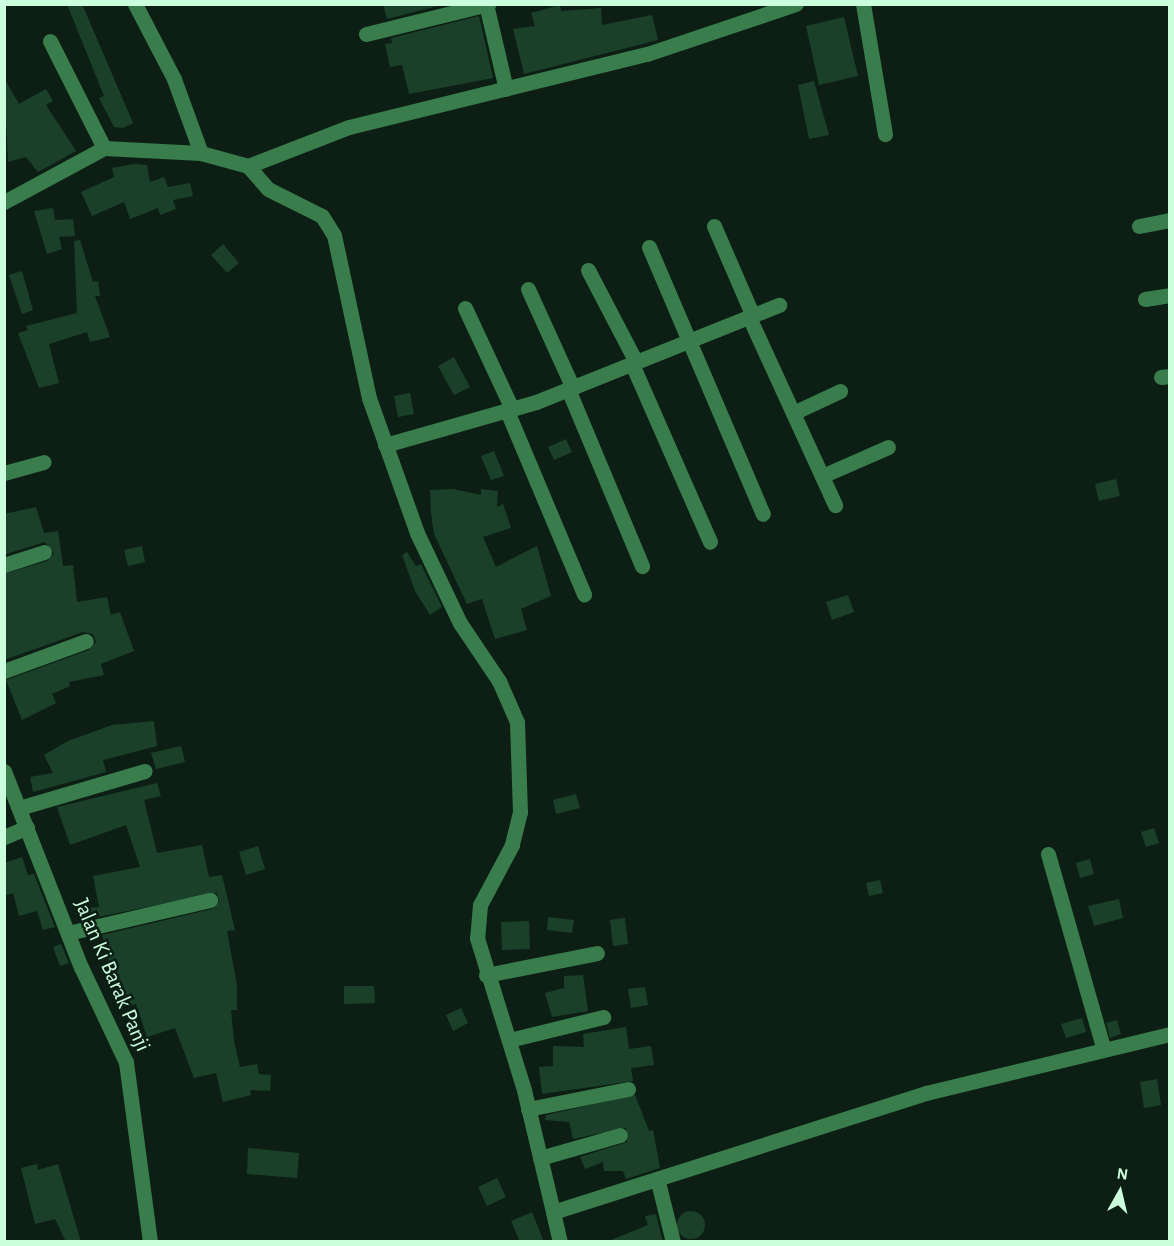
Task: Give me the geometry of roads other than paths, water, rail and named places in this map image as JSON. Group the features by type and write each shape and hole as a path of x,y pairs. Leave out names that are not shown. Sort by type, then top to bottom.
{"street":[{"path":"135,4 174,79 201,153"},
{"path":"248,166 349,127 658,51 778,7 796,4"},
{"path":"862,4 885,134"},
{"path":"366,34 487,5 506,89"},
{"path":"50,41 104,148"},
{"path":"4,202 104,148 201,153 248,166 268,189 322,216 334,235 348,280 359,364 385,445 436,577 499,681 521,737 516,830 477,921 486,975 509,1040 560,1242"},
{"path":"1139,226 1170,220"},
{"path":"714,226 793,413 835,505"},
{"path":"648,247 692,340 763,514"},
{"path":"588,270 634,363 710,542"},
{"path":"528,289 642,566"},
{"path":"1145,299 1170,295"},
{"path":"385,445 510,410 571,389 779,305"},
{"path":"465,308 510,410 584,594"},
{"path":"793,413 840,391"},
{"path":"822,476 888,447"},
{"path":"4,473 44,462"},
{"path":"4,565 44,552"},
{"path":"4,671 86,641"},
{"name":"Jalan Ki Barak Panji","path":"4,771 68,933 126,1062 150,1242"},
{"path":"19,808 145,771"},
{"path":"4,837 27,827"},
{"path":"1048,854 1103,1047"},
{"path":"68,933 210,900"},
{"path":"486,975 597,953"},
{"path":"509,1040 603,1017"},
{"path":"553,1212 658,1182 926,1093 1103,1047 1170,1034"},
{"path":"528,1109 628,1089"},
{"path":"540,1158 621,1135"},
{"path":"658,1182 673,1242"}]}
